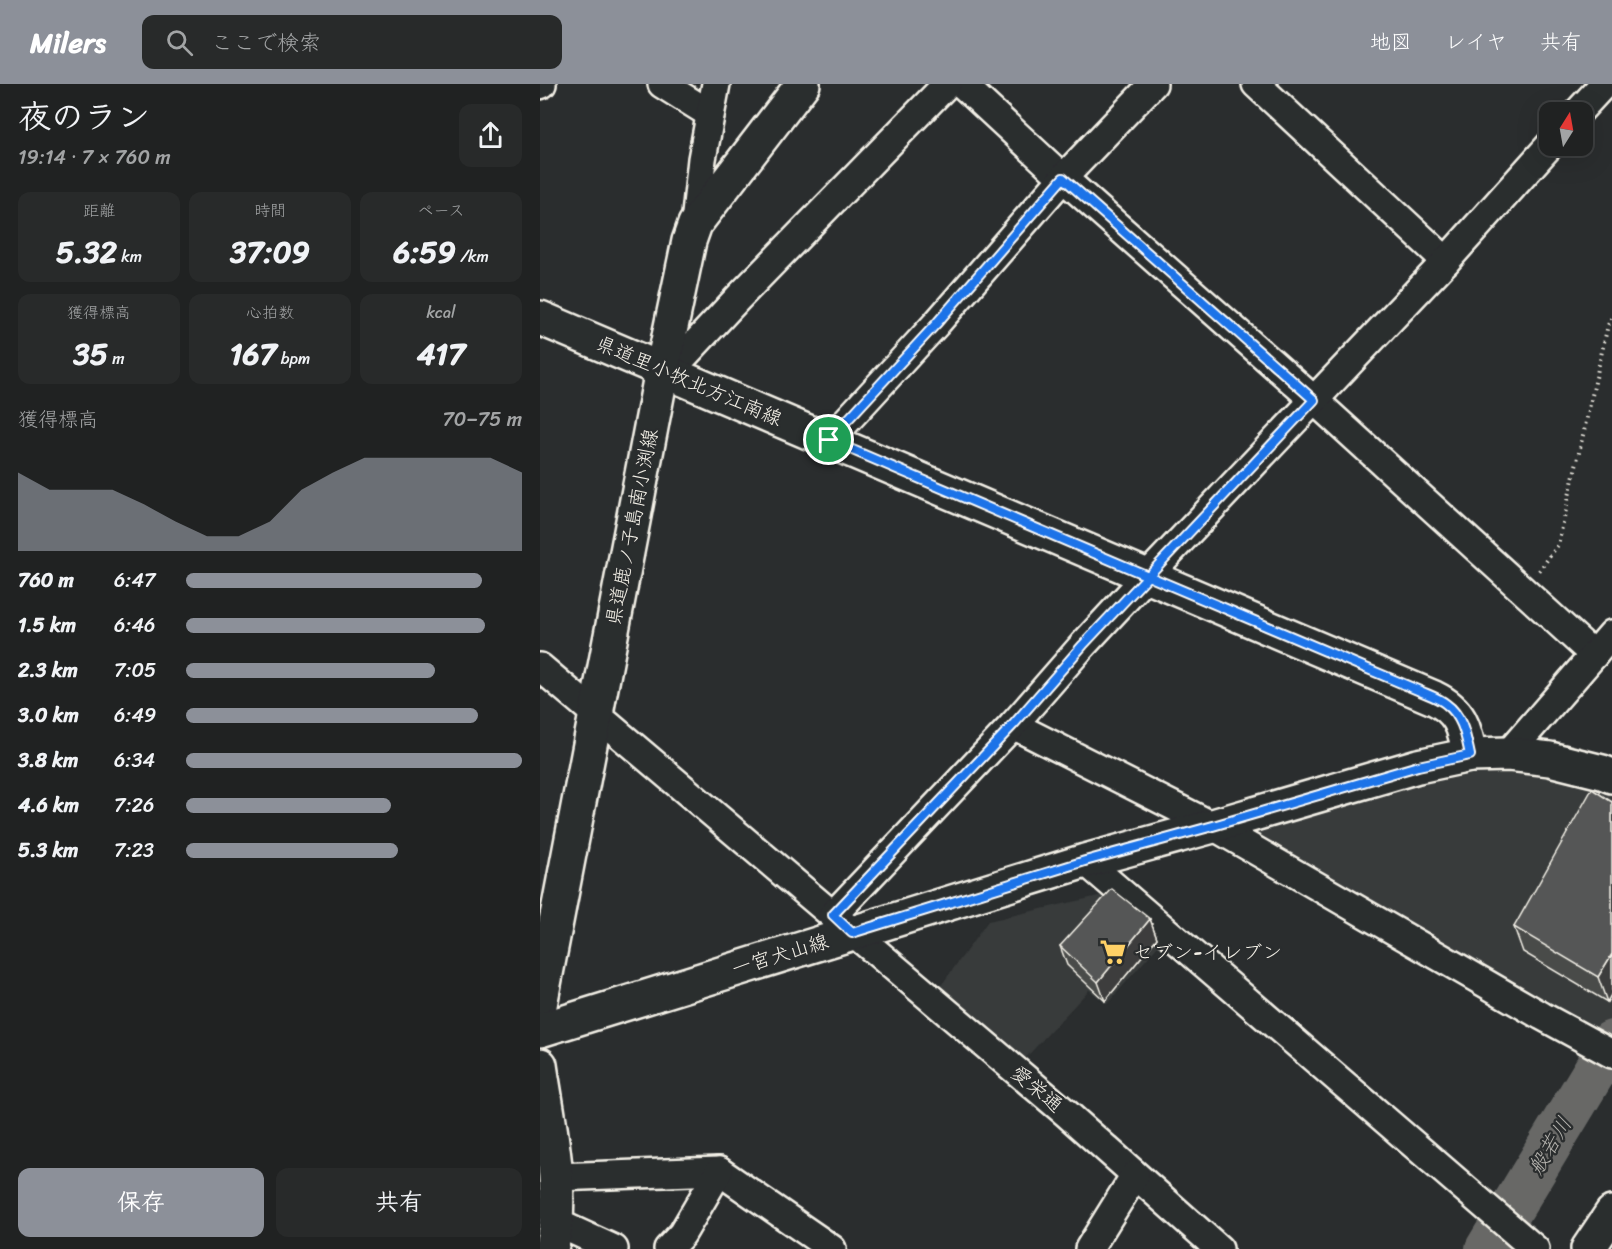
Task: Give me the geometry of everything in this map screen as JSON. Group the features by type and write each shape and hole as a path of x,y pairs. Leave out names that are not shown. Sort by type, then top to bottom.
{"main road":[{"name":"県道鹿ノ子島南小渕線","path":"540,1005 666,371 689,241 695,224 803,84"},
{"name":"県道里小牧北方江南線","path":"540,318 1420,691 1447,704 1458,717 1465,731 1470,755"},
{"name":"一宮犬山線","path":"540,1030 842,924 1213,826 1418,766 1470,755 1508,754 1550,759 1612,776"},
{"path":"540,1065 556,1177 553,1236"},
{"path":"1588,1249 1612,1213"}],"street":[{"path":"662,84 710,114"},
{"path":"695,224 702,159 716,84"},
{"path":"666,371 947,84"},
{"path":"962,84 1063,178 1314,400 1594,655"},
{"path":"829,440 936,324 1063,178 1153,84"},
{"path":"1256,84 1446,261"},
{"path":"1587,102 1604,84"},
{"path":"842,924 1083,645 1446,261 1540,156"},
{"path":"1508,754 1612,634"},
{"name":"愛栄通","path":"540,667 1066,1113 1219,1249"},
{"path":"1013,725 1213,826 1612,1054"},
{"path":"1085,861 1535,1249"},
{"path":"668,1249 682,1234 718,1171"},
{"path":"556,1177 718,1171 832,1249"},
{"path":"1089,1249 1135,1175"},
{"path":"553,1236 614,1249"}],"path":[{"path":"1524,591 1558,545 1608,325 1612,317"}],"shaded area":[{"path":"1470,765 1612,783 1612,1024 1602,1040 1241,828"},
{"path":"1112,893 1165,938 1107,1004 1089,990 1020,1064 937,991 988,921"}],"building":[{"path":"1592,789 1612,802 1612,954 1598,977 1514,927"},
{"path":"1112,889 1150,919 1098,982 1060,946"}],"waterway":[{"name":"般若川","path":"1487,1249 1612,1042"}],"place":[{"name":"セブン-イレブン","path":"1113,952"}],"route":[{"path":"829,440 936,324 1063,178 1314,400 1148,576 1447,704 1458,717 1465,731 1470,755 1418,766 1085,861 852,933 833,915 1013,725 1083,645 1148,576 829,440"}]}
